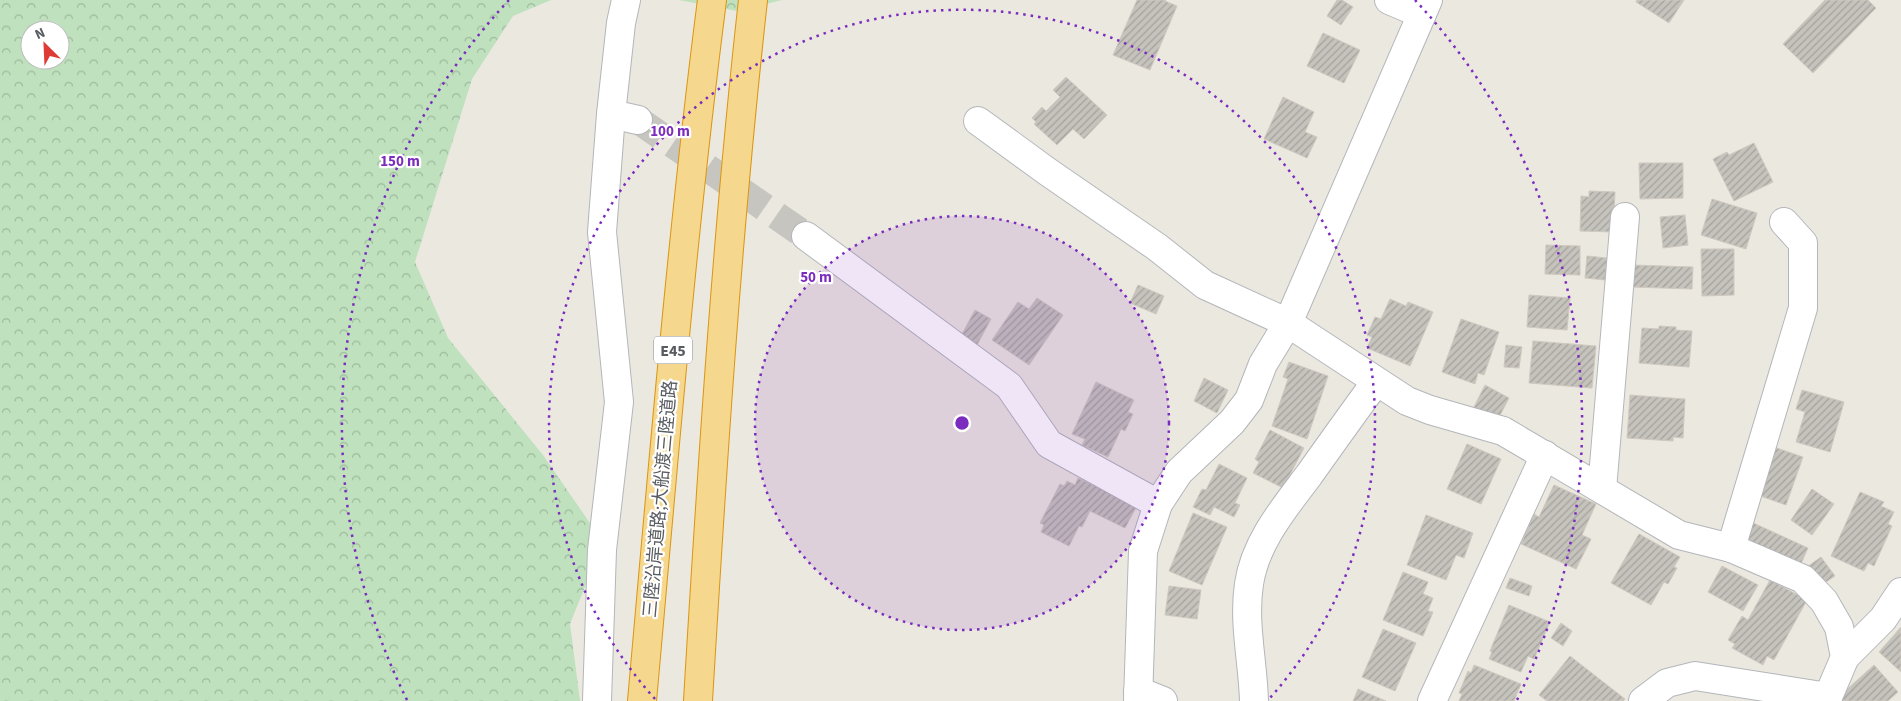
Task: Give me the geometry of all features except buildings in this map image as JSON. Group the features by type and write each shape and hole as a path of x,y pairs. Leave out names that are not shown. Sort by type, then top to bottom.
{"highway":[{"name":"三陸沿岸道路;大船渡三陸道路","path":"642,701 676,310 712,0"},
{"path":"698,701 724,304 739,125 753,0"}],"street":[{"path":"597,701 602,550 619,402 602,232 611,114 621,23 626,0"},
{"path":"1146,698 1143,551 1158,504 1178,472 1232,422 1249,400 1263,364 1288,323 1425,7 1389,0"},
{"path":"611,114 638,120"},
{"path":"978,121 1156,247 1204,285 1288,323 1407,401 1430,410 1496,428 1544,454 1679,535 1731,548 1803,579 1824,601 1839,627 1845,656"},
{"path":"1602,489 1625,217"},
{"path":"1731,548 1803,308 1803,243 1784,222"},
{"path":"806,236 1009,386 1049,444 1158,504"},
{"path":"1254,701 1246,612 1249,582 1258,554 1272,526 1376,382"},
{"path":"1432,701 1544,454"},
{"path":"1643,701 1668,683 1695,676 1826,699 1845,656 1883,619 1901,592"}],"green space":[{"path":"0,0 551,0 513,16 472,79 415,262 448,338 543,455 603,542 570,624 580,701 0,701"},
{"path":"679,0 782,0 737,11"}],"tunnel":[{"path":"638,120 806,236"}]}
